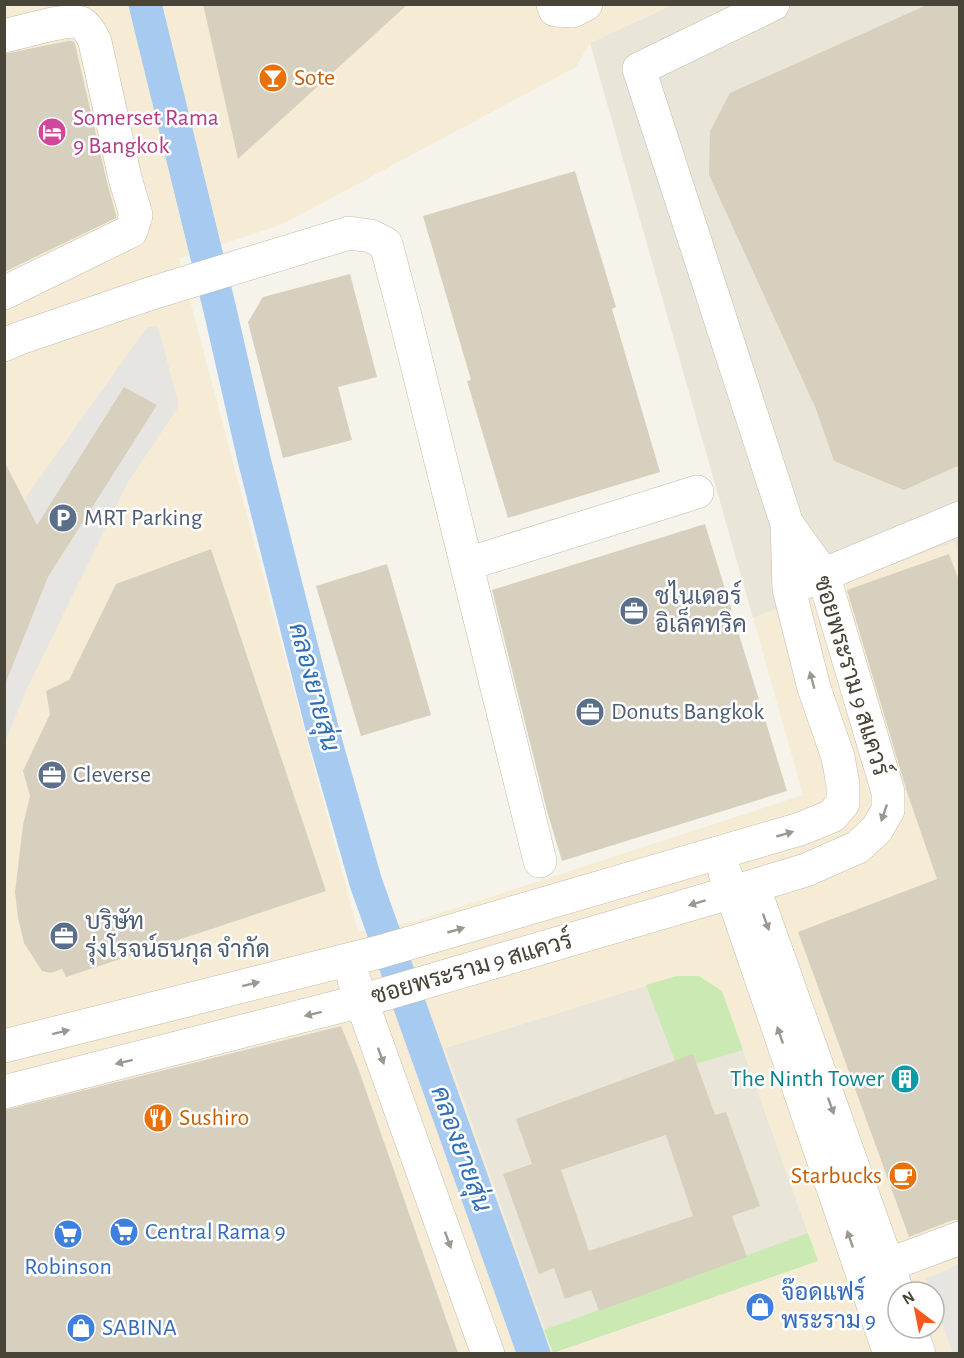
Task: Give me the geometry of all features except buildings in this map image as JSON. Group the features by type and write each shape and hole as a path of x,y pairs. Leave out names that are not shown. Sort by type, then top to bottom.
{"street":[{"path":"553,4 555,10 573,11 586,4"},
{"path":"773,4 639,69 787,524"},
{"path":"4,36 67,21 80,23 89,30 95,42 125,178 136,215 131,231 4,293"},
{"path":"4,345 152,293 349,233 371,236 386,244 540,861"},
{"path":"467,564 697,492"},
{"path":"789,589 960,518"},
{"name":"ซอยพระราม 9 สแควร์","path":"4,1092 389,993 742,890 806,870 858,847 877,829 888,810 888,792 823,574 787,524"},
{"name":"ซอยพระราม 9 สแควร์","path":"4,1046 390,949 800,829 832,816 843,802 843,785 837,757 814,688 789,589 787,524"},
{"path":"728,850 883,1277 890,1353"},
{"path":"348,960 389,993 488,1353"},
{"path":"883,1277 960,1238"}],"shaded area":[{"path":"5,5 672,5 590,43 576,67 283,224 179,259 358,932 416,921 803,795 753,618 954,542 960,557 959,1353 554,1353 818,1261 722,991 677,976 445,1048 553,1353 5,1354"},
{"path":"672,5 959,5 959,557 954,542 753,618 590,43"},
{"name":"MRT Parking","path":"158,326 179,406 128,482 26,691 5,742 5,539 26,497 147,327"},
{"path":"677,976 722,991 818,1261 553,1353 445,1048"},
{"path":"959,1264 959,1353 953,1353 946,1334 946,1280 926,1279"}],"green space":[{"path":"677,976 699,976 722,991 743,1050 678,1069 646,985"},
{"path":"808,1233 818,1261 553,1353 544,1330"}],"waterway":[{"name":"คลองยายสุ่น","path":"145,4 254,459 324,736 366,883 534,1354"}],"place":[{"name":"Sote","path":"273,78"},
{"name":"Somerset Rama 9 Bangkok","path":"52,132"},
{"name":"MRT Parking","path":"63,518"},
{"name":"ชไนเดอร์ อิเล็คทริค","path":"634,611"},
{"name":"Donuts Bangkok","path":"590,712"},
{"name":"Cleverse","path":"52,775"},
{"name":"บริษัท รุ่งโรจน์ธนกุล จำกัด","path":"64,936"},
{"name":"The Ninth Tower","path":"905,1079"},
{"name":"Sushiro","path":"158,1118"},
{"name":"Starbucks","path":"903,1176"},
{"name":"Central Rama 9","path":"124,1232"},
{"name":"Robinson","path":"68,1234"},
{"name":"จ๊อดแฟร์ พระราม 9","path":"760,1307"},
{"name":"SABINA","path":"81,1328"}]}
